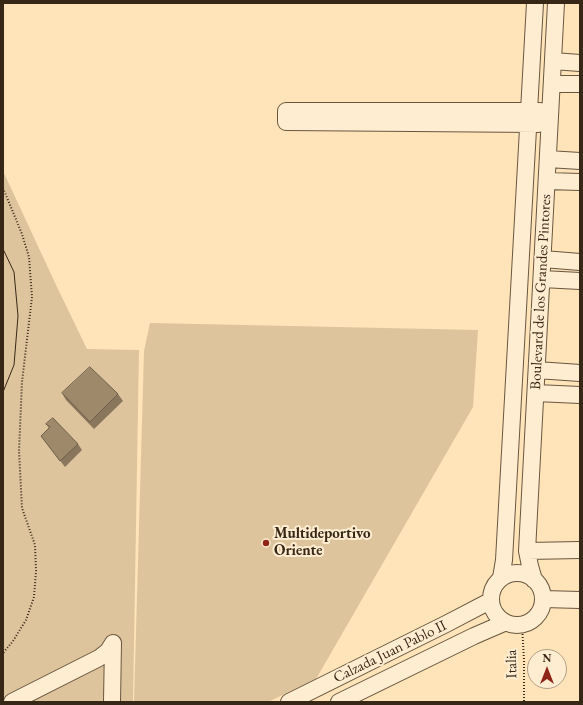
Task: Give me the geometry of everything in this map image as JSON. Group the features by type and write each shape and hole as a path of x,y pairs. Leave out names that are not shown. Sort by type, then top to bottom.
{"street":[{"name":"Boulevard de los Grandes Pintores","path":"501,578 505,552 535,3"},
{"name":"Boulevard de los Grandes Pintores","path":"534,580 528,551 550,118 558,84 566,62 556,3"},
{"path":"558,84 580,84"},
{"path":"529,118 286,111 286,122 550,118"},
{"path":"548,159 580,161"},
{"path":"547,181 580,182"},
{"path":"543,259 580,262"},
{"path":"542,279 580,281"},
{"path":"537,370 580,373"},
{"path":"536,393 580,395"},
{"path":"528,551 580,550"},
{"path":"518,573 526,575 534,580 541,591 543,599 537,616 530,622 522,625 513,625 504,622 494,613 490,601 492,591 501,578 509,574 518,573"},
{"path":"543,599 580,600"},
{"name":"Calzada Juan Pablo II","path":"289,702 440,628 490,601"},
{"name":"Calzada Juan Pablo II","path":"339,702 504,622"},
{"path":"12,702 99,658 108,651 113,643 112,702"}],"path":[{"path":"3,188 22,234 30,265 32,297 22,382 19,451 22,508 35,545 36,571 34,597 26,620 3,653"},
{"name":"Italia","path":"522,625 524,702"}],"shaded area":[{"path":"3,171 87,349 139,350 133,702 3,702"},
{"name":"Multideportivo Oriente","path":"150,323 478,330 473,407 316,679 268,702 134,702 144,351"}],"building":[{"path":"90,367 118,394 90,422 62,393"},
{"path":"53,418 78,444 60,461 41,436 50,427 46,424"}],"tram line":[{"path":"3,249 14,272 18,316 14,365 3,392"},
{"path":"3,551 3,559"}],"place":[{"name":"Multideportivo Oriente","path":"266,543"}]}
